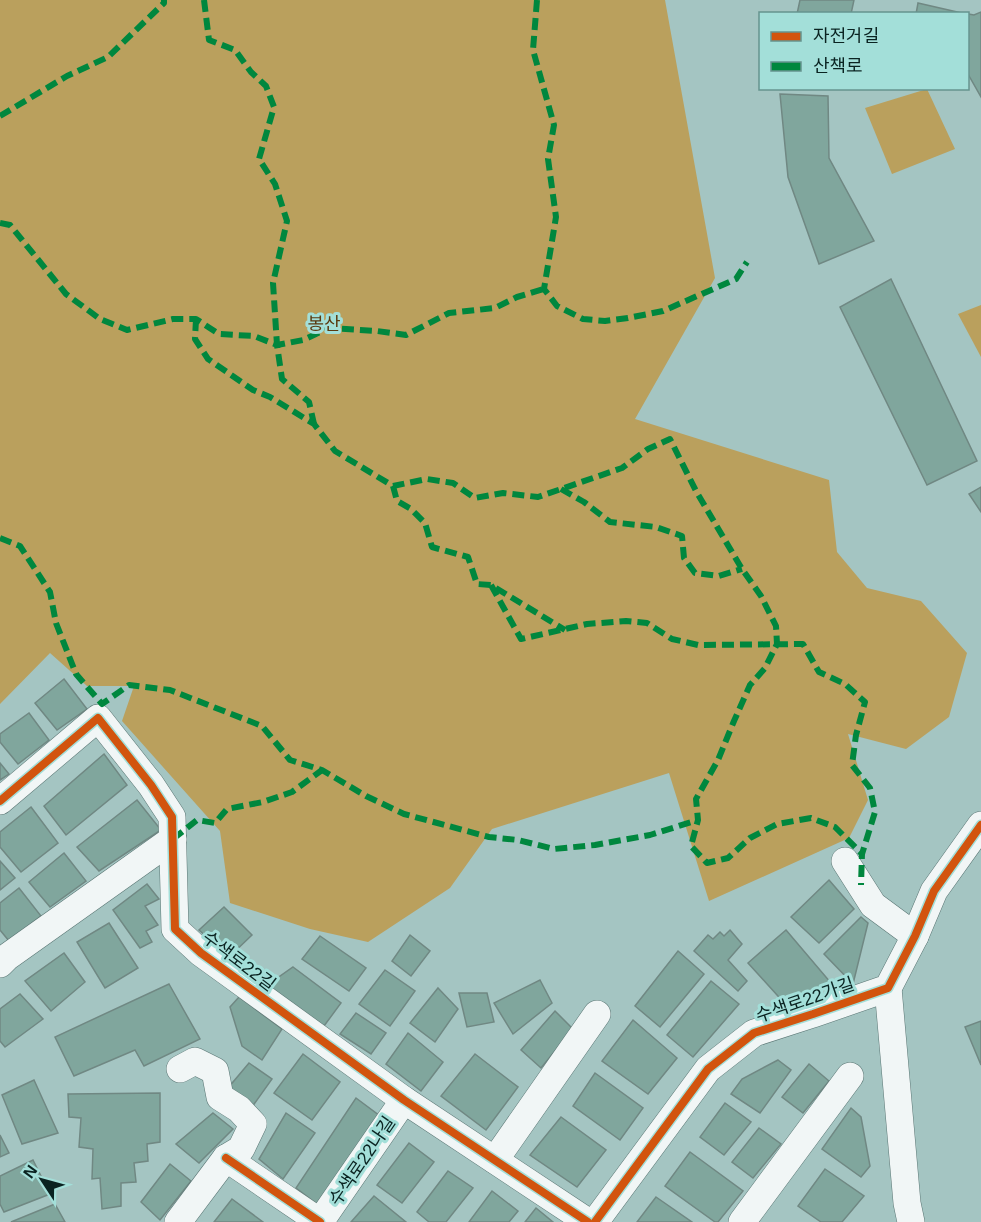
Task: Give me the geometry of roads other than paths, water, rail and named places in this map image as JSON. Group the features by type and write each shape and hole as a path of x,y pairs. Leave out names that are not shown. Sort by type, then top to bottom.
{"street":[{"name":"수색로22길","path":"0,801 98,718 151,785 172,817 175,929 201,954 404,1100 588,1222"},
{"path":"904,1216 888,988 915,936 934,891 981,825"},
{"path":"0,964 173,838"},
{"path":"845,861 873,905 915,936"},
{"name":"수색로22가길","path":"595,1222 708,1069 754,1033 888,988"},
{"path":"495,1160 597,1014"},
{"path":"178,1222 226,1158 241,1149 253,1124 239,1108 220,1097 215,1071 195,1061 180,1069"},
{"path":"742,1222 850,1076"},
{"name":"수색로22나길","path":"226,1158 320,1222 404,1100"}],"park label":[{"name":"봉산","path":"324,324"}]}
